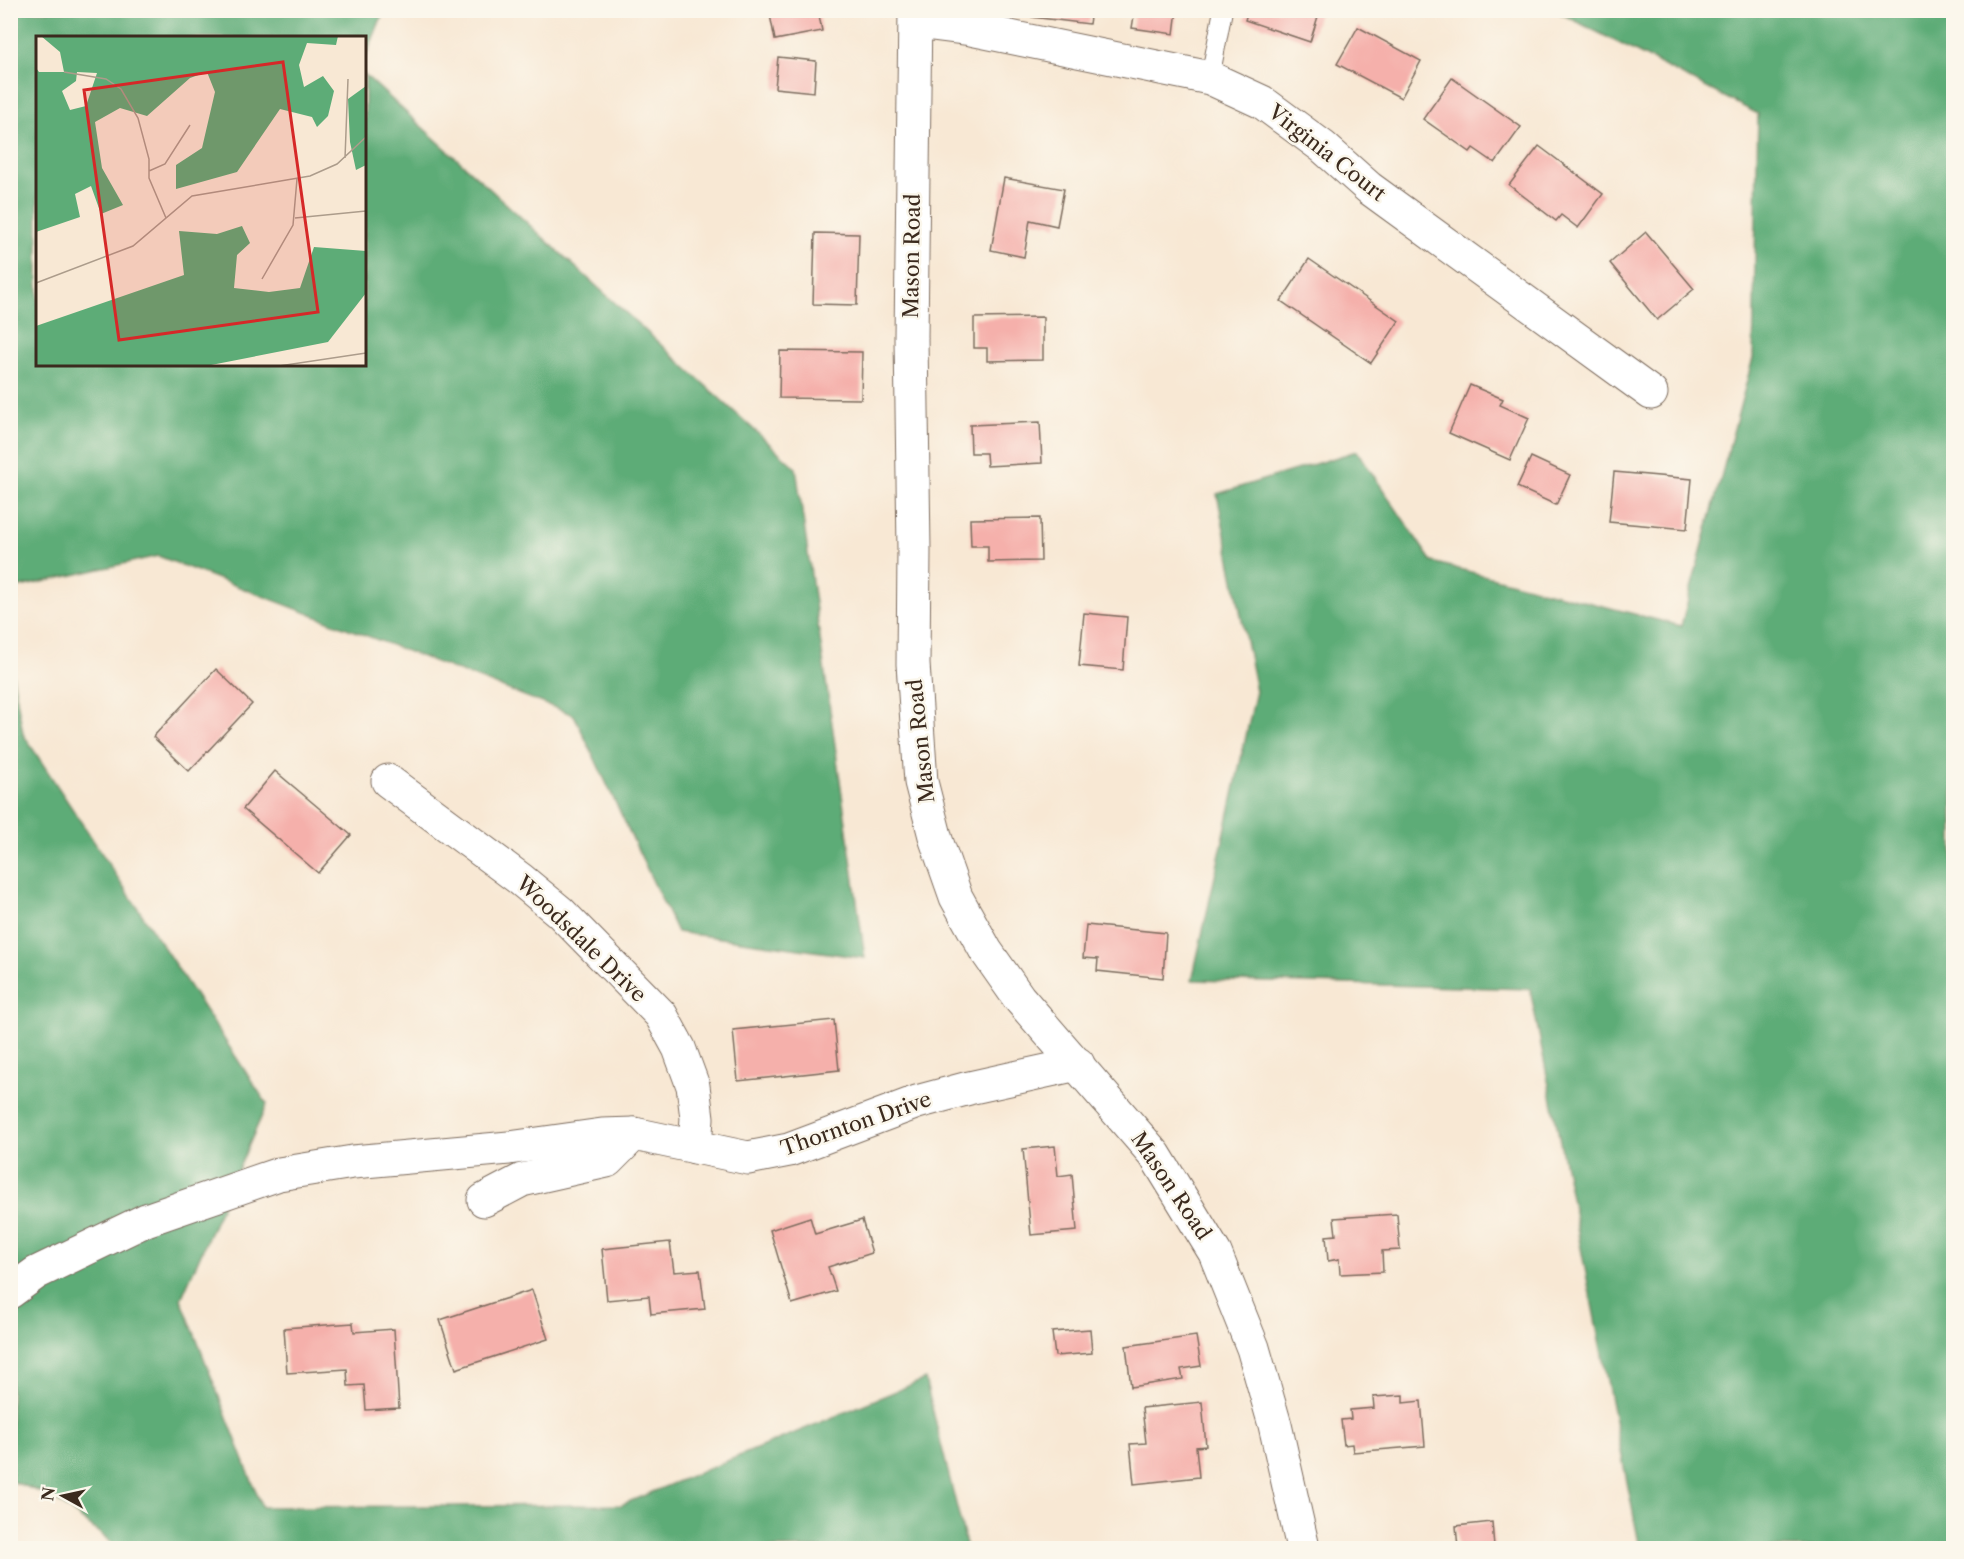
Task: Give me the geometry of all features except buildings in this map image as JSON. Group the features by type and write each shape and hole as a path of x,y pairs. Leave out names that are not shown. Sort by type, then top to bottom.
{"street":[{"name":"Virginia Court","path":"916,16 1210,78 1262,102 1323,147 1369,188 1651,393"},
{"name":"Mason Road","path":"916,16 911,338 913,664 921,782 936,840 956,897 986,951 1019,998 1155,1155 1215,1253 1253,1348 1275,1425 1304,1548"},
{"name":"Woodsdale Drive","path":"388,781 520,879 560,912 660,1015 679,1048 693,1086 697,1118 695,1148"},
{"name":"Thornton Drive","path":"10,1292 36,1273 146,1220 279,1174 353,1162 509,1148 602,1135 634,1134 748,1158 789,1150 917,1102 1078,1064"},
{"path":"484,1200 522,1180 607,1161 634,1134"}],"lane":[{"path":"1210,78 1223,10"}],"green space":[{"path":"10,11 384,11 366,56 366,36 36,36 36,366 366,366 366,76 796,468 865,958 677,932 574,715 158,556 11,589"},
{"path":"1556,11 1953,11 1953,1548 1640,1548 1530,989 1192,980 1256,691 1217,494 1357,451 1432,562 1681,626 1753,358 1758,114"},
{"path":"10,659 23,734 267,1104 181,1299 262,1507 621,1505 925,1379 967,1548 119,1548 51,1496 11,1481"}]}
